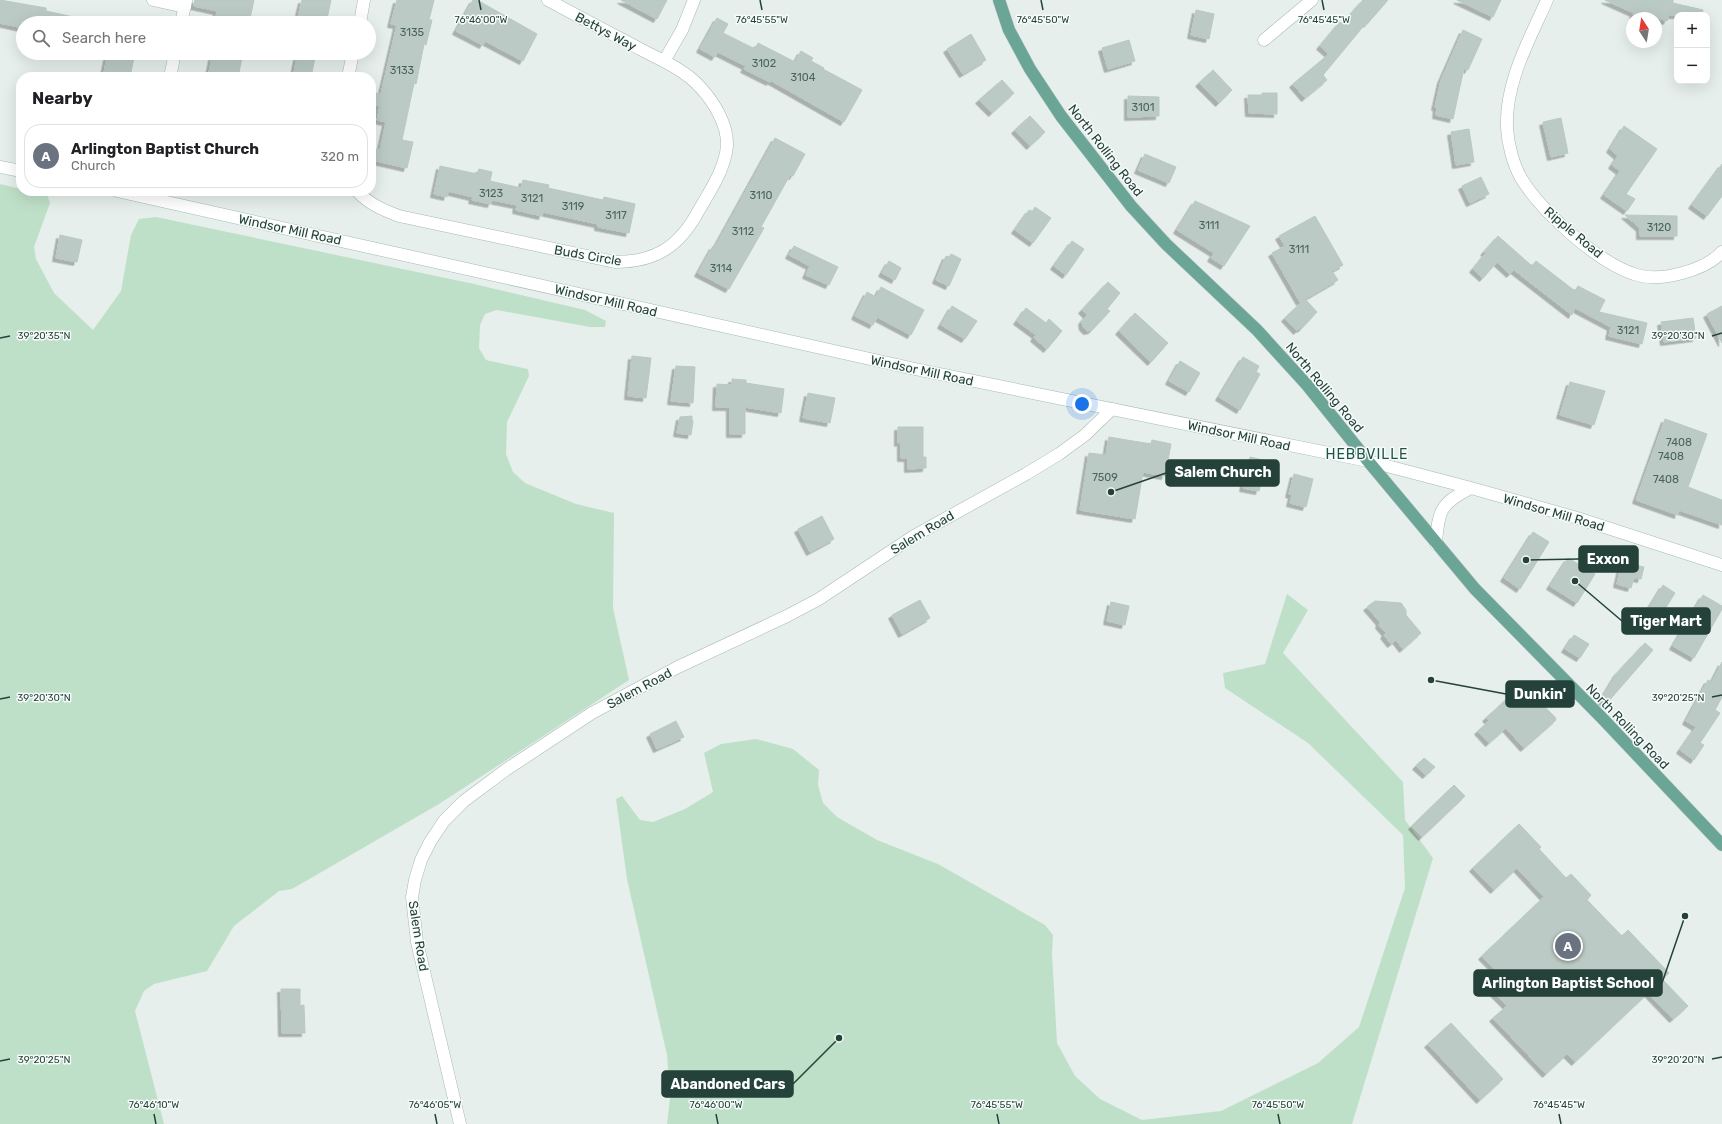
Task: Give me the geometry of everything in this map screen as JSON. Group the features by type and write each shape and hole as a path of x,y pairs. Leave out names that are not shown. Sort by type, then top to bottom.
{"main road":[{"name":"North Rolling Road","path":"998,0 1009,30 1030,69 1061,116 1131,206 1166,244 1257,330 1307,385 1474,589 1603,719 1722,845"}],"street":[{"path":"153,0 186,4 183,16"},
{"path":"361,16 364,0"},
{"name":"Bettys Way","path":"548,0 664,61"},
{"path":"664,61 682,30 694,0"},
{"path":"1264,40 1312,0"},
{"name":"Ripple Road","path":"1547,0 1513,77 1507,103 1507,129 1512,154 1520,176 1548,214 1600,256 1635,275 1659,277 1681,275 1703,266 1722,252"},
{"path":"171,72 174,60"},
{"path":"349,72 352,60"},
{"name":"Buds Circle","path":"362,196 367,201 382,210 406,217 615,262 634,262 653,256 669,247 684,235 692,224 718,176 724,161 727,146 724,128 719,114 711,100 700,86 664,61"},
{"path":"0,167 16,170"},
{"name":"Windsor Mill Road","path":"154,196 706,323 915,369 1368,461 1471,488 1582,520 1722,565"},
{"name":"Salem Road","path":"460,1124 417,942 412,897 421,860 430,842 444,821 464,801 507,768 592,713 678,667 787,616 819,599 914,536 1020,478 1059,454 1085,435 1112,408"},
{"path":"1436,544 1438,521 1443,507 1453,497 1471,488"}],"green space":[{"path":"0,184 16,188 16,196 47,196 50,203 34,247 36,259 54,293 93,330 121,291 131,235 139,219 156,217 474,284 585,310 606,321 605,327 590,327 497,310 485,314 480,325 479,348 486,360 528,369 529,376 507,422 506,454 513,472 525,483 576,504 614,513 613,608 629,680 439,804 292,889 279,891 234,926 207,971 154,984 144,991 135,1011 164,1124 0,1124"},
{"path":"1287,594 1308,610 1283,653 1403,782 1405,820 1433,858 1352,1124 667,1124 670,1098 667,1055 627,879 616,799 622,796 640,820 653,822 685,809 713,792 704,753 721,744 756,739 793,749 819,770 818,785 823,803 837,817 877,840 938,864 1045,925 1053,935 1052,954 1057,1043 1075,1076 1100,1099 1142,1120 1221,1111 1318,1063 1359,1027 1405,888 1403,835 1308,743 1225,688 1223,673 1265,664"}],"building":[{"path":"0,0 46,8 46,11 69,16 16,16 16,26 0,23"},
{"path":"195,0 254,0 251,16 216,16 217,11 194,6"},
{"path":"302,0 331,0 328,16 298,16"},
{"path":"397,0 434,0 429,20 432,20 426,45 424,44 416,84 414,83 402,140 413,142 407,168 376,161 376,149 380,150 386,122 377,120 380,106 376,105 376,93 381,94 397,25 391,24"},
{"path":"473,0 477,0 537,34 523,61 485,41 483,45 456,31"},
{"path":"621,0 667,0 657,19"},
{"path":"1363,0 1388,0 1367,24 1366,23 1323,75 1327,80 1305,98 1293,84 1329,54 1320,46 1340,22 1342,24"},
{"path":"1457,0 1501,0 1493,17"},
{"path":"1605,0 1673,0 1673,3 1703,10 1703,12 1674,12 1674,15 1669,15 1667,21 1662,19 1662,12 1632,12"},
{"path":"1196,10 1214,14 1209,39 1191,35"},
{"path":"717,18 728,24 723,33 755,49 758,43 795,62 801,51 813,58 811,61 824,68 823,69 862,90 844,122 770,80 770,82 744,69 746,66 718,52 715,57 700,49"},
{"path":"1463,30 1482,39 1468,70 1464,68 1453,119 1436,115 1437,107 1435,107 1441,80"},
{"path":"971,34 986,60 963,74 947,49"},
{"path":"1129,40 1135,61 1108,69 1102,48"},
{"path":"107,60 134,60 131,72 104,72"},
{"path":"212,60 242,60 239,72 209,72"},
{"path":"297,60 315,60 312,72 294,72"},
{"path":"1213,70 1232,90 1219,103 1199,83"},
{"path":"1002,80 1014,93 992,113 979,100"},
{"path":"1262,93 1277,93 1277,114 1249,113 1248,95 1262,95"},
{"path":"1128,96 1159,97 1159,116 1128,117"},
{"path":"1030,116 1045,132 1030,146 1015,130"},
{"path":"1561,118 1568,153 1551,157 1543,122"},
{"path":"1624,126 1657,149 1626,194 1635,199 1627,211 1604,195 1620,171 1612,165 1618,156 1610,149"},
{"path":"1469,129 1474,162 1456,165 1451,132"},
{"path":"775,138 805,154 793,176 790,175 761,227 764,228 729,289 698,273 713,246 715,247"},
{"path":"1145,154 1176,167 1169,183 1138,170"},
{"path":"1722,164 1722,196 1707,216 1692,205"},
{"path":"440,166 477,174 479,169 492,172 490,181 521,188 523,180 549,185 548,188 603,200 604,197 635,204 629,233 598,227 598,224 543,212 542,216 516,210 517,205 492,200 491,204 472,200 473,197 448,191 447,197 434,194"},
{"path":"1481,177 1489,194 1470,203 1462,186"},
{"path":"1195,201 1250,226 1224,266 1211,258 1214,253 1177,230"},
{"path":"1035,207 1051,218 1033,243 1015,230 1029,210 1032,212"},
{"path":"1625,215 1677,216 1677,236 1640,236 1640,228"},
{"path":"1315,216 1343,265 1332,271 1338,280 1300,302 1272,253 1285,246 1279,236"},
{"path":"60,235 82,240 77,262 56,258"},
{"path":"1498,236 1532,266 1536,261 1575,291 1578,286 1605,300 1599,312 1647,323 1642,344 1609,336 1611,327 1575,308 1572,315 1514,270 1510,274 1497,262 1483,278 1473,269 1486,253 1484,252"},
{"path":"1072,241 1084,249 1066,275 1054,266"},
{"path":"794,246 838,267 829,285 806,275 810,266 789,255"},
{"path":"951,254 961,259 949,286 936,280 946,256 949,257"},
{"path":"889,261 901,268 895,280 882,273"},
{"path":"1108,282 1120,293 1107,309 1110,311 1092,330 1087,331 1083,327 1082,321 1087,315 1082,310"},
{"path":"881,287 924,310 911,335 877,317 873,325 855,316 867,292 876,297"},
{"path":"1305,299 1317,312 1301,329 1300,328 1297,331 1285,318"},
{"path":"952,306 977,321 965,339 941,325"},
{"path":"1722,306 1722,343 1707,314"},
{"path":"1026,308 1046,323 1049,319 1062,331 1047,349 1034,338 1036,335 1017,321"},
{"path":"1135,313 1168,343 1151,362 1119,331"},
{"path":"1693,318 1696,338 1664,342 1661,322"},
{"path":"632,356 651,358 646,398 628,396"},
{"path":"1243,357 1259,366 1256,372 1260,374 1240,410 1219,397"},
{"path":"1180,361 1200,373 1189,392 1169,381"},
{"path":"676,366 695,367 693,403 671,401"},
{"path":"732,379 746,380 746,383 784,389 781,413 745,407 745,434 730,434 730,407 716,407 717,384 732,385"},
{"path":"1570,382 1605,391 1594,425 1560,415"},
{"path":"808,393 835,398 830,423 803,418"},
{"path":"692,416 693,421 691,435 677,433 680,417"},
{"path":"1665,419 1707,434 1688,487 1722,500 1722,525 1679,510 1678,515 1636,500"},
{"path":"898,427 923,427 923,457 926,457 926,468 908,469 908,458 901,458 901,442 898,443"},
{"path":"1109,437 1151,444 1152,440 1171,444 1165,476 1143,472 1135,519 1080,510 1089,453 1106,455"},
{"path":"1250,457 1267,461 1259,491 1243,488"},
{"path":"1294,474 1313,479 1306,507 1290,503 1292,495 1289,494"},
{"path":"822,516 834,539 810,552 798,529"},
{"path":"1533,532 1549,542 1520,589 1504,578"},
{"path":"1568,558 1595,574 1577,603 1550,586"},
{"path":"1622,562 1644,567 1641,579 1634,578 1631,588 1617,584"},
{"path":"1663,585 1675,593 1658,620 1646,613"},
{"path":"1703,595 1722,606 1722,609 1694,658 1673,646"},
{"path":"920,600 930,618 902,634 892,615"},
{"path":"1375,601 1401,603 1406,610 1406,615 1421,633 1403,649 1396,640 1391,644 1384,635 1386,633 1379,625 1380,622 1367,607"},
{"path":"1111,602 1129,606 1125,625 1107,621"},
{"path":"1574,635 1589,644 1580,658 1565,649"},
{"path":"1645,643 1653,650 1606,704 1601,700 1617,673"},
{"path":"1722,662 1722,697 1715,710 1720,713 1700,743 1704,745 1694,760 1680,750 1696,727 1686,721 1708,680 1712,682"},
{"path":"1522,685 1555,717 1556,720 1524,748 1506,728 1489,743 1478,731 1489,721 1486,718"},
{"path":"676,721 684,737 657,749 650,734"},
{"path":"1424,758 1435,767 1426,775 1416,766"},
{"path":"1454,785 1465,796 1422,837 1412,826"},
{"path":"1519,824 1541,847 1539,849 1566,878 1571,874 1591,895 1587,900 1622,936 1628,930 1669,973 1662,979 1688,1006 1673,1019 1648,993 1575,1062 1567,1054 1546,1074 1493,1018 1507,1006 1494,993 1506,981 1482,956 1544,897 1517,868 1494,890 1473,868"},
{"path":"281,989 300,989 300,1006 304,1005 305,1033 282,1033"},
{"path":"1451,1023 1503,1079 1480,1100 1428,1044"}],"place":[{"name":"Salem Church","path":"1111,492"},
{"name":"Exxon","path":"1526,560"},
{"name":"Tiger Mart","path":"1575,581"},
{"name":"Dunkin'","path":"1431,680"},
{"name":"Arlington Baptist School","path":"1685,916"},
{"name":"Arlington Baptist Church","path":"1568,946"},
{"name":"Abandoned Cars","path":"839,1038"}],"district":[{"name":"HEBBVILLE","path":"1367,454"}]}
